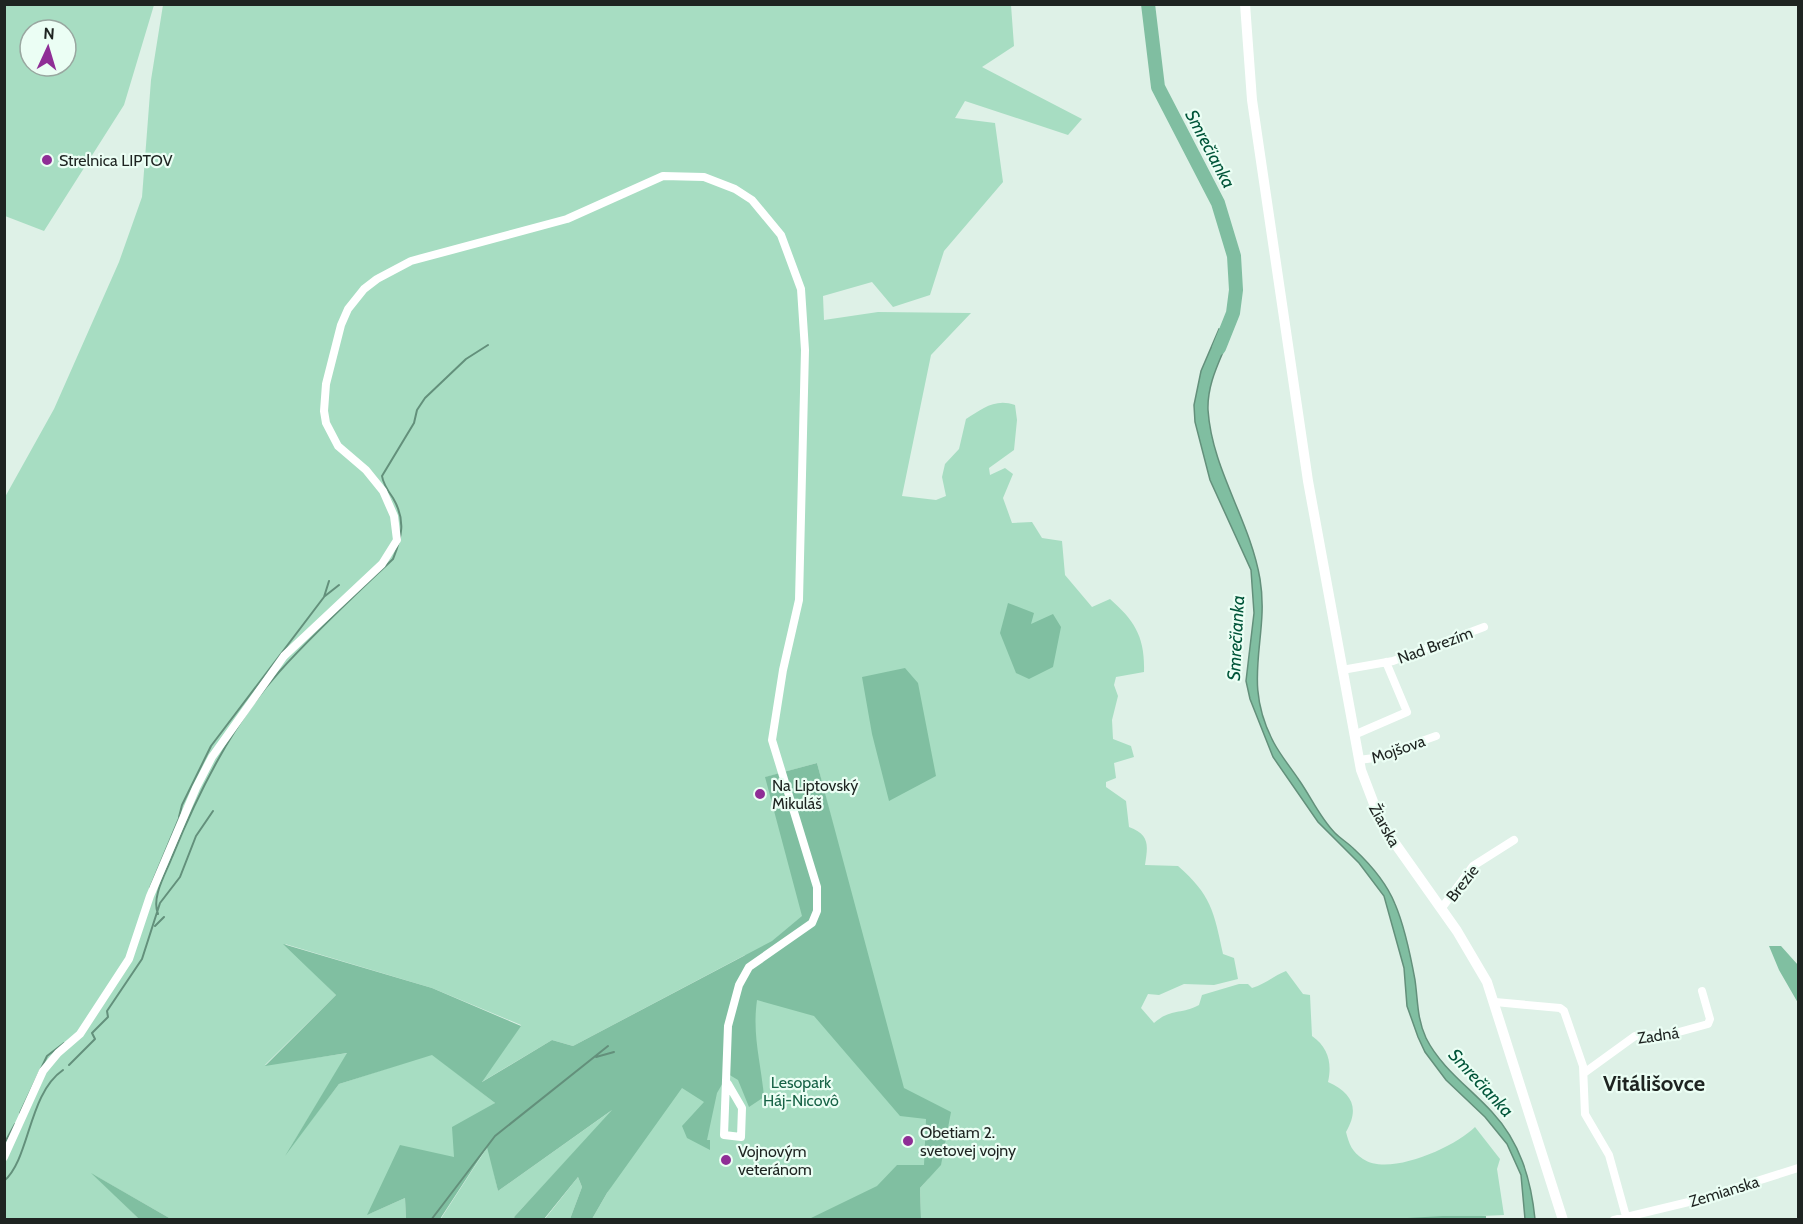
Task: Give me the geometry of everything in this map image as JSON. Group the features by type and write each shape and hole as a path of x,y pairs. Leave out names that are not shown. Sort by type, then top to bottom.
{"street":[{"name":"Žiarska","path":"1245,4 1252,100 1296,399 1316,527 1354,735 1367,792 1382,825 1477,962 1495,1002 1563,1220"},
{"path":"4,1157 43,1071 58,1053 80,1034 129,959 150,896 196,788 212,757 284,656 382,564 397,540 394,516 383,491 366,470 338,446 326,423 324,411 326,384 340,325 348,309 364,289 377,279 411,261 567,219 649,181 677,174 704,177 723,183 752,200 788,248 803,304 804,373 799,600 783,670 772,740 817,887 818,899 812,923 749,967 739,985 728,1026 724,1069 728,1084 742,1108 741,1137 724,1135 728,1084"},
{"name":"Nad Brezím","path":"1342,670 1386,662 1484,627"},
{"name":"Nad Brezím","path":"1354,735 1407,712 1386,662"},
{"name":"Mojšova","path":"1359,760 1374,758 1436,736"},
{"name":"Brezie","path":"1441,909 1473,866 1514,840"},
{"name":"Zadná","path":"1584,1072 1635,1036 1668,1035 1708,1024 1710,1018 1702,991"},
{"path":"1495,1002 1560,1008 1564,1011 1584,1072 1582,1094 1584,1114 1609,1155 1627,1219"},
{"name":"Zemianska","path":"1614,1220 1627,1219 1697,1200 1798,1168"}],"green space":[{"name":"Strelnica LIPTOV","path":"4,5 154,5 124,105 44,231 5,216"},
{"name":"Lesopark Háj-Nicovô","path":"163,5 1011,5 1014,46 982,67 1082,119 1068,135 965,101 955,118 995,123 1003,182 944,251 930,295 893,307 872,282 823,296 824,320 878,312 971,313 931,355 902,496 936,500 946,496 942,477 945,464 959,449 966,419 983,408 995,404 1015,405 1017,420 1014,450 989,468 990,475 1005,468 1013,474 1003,498 1012,523 1032,522 1042,538 1062,541 1065,575 1092,607 1110,599 1126,615 1137,631 1143,649 1144,672 1116,677 1114,685 1118,696 1112,720 1113,739 1131,746 1134,757 1114,763 1116,778 1106,782 1106,787 1126,801 1129,827 1144,837 1147,846 1145,865 1178,866 1198,886 1214,915 1223,954 1234,958 1238,979 1214,985 1184,984 1159,995 1148,994 1141,1008 1154,1023 1171,1013 1199,1005 1202,995 1239,984 1248,984 1252,988 1286,971 1303,994 1310,995 1312,1036 1326,1051 1330,1069 1328,1082 1343,1091 1351,1102 1352,1116 1346,1132 1356,1154 1374,1164 1405,1162 1438,1151 1466,1135 1475,1127 1500,1159 1497,1169 1504,1215 1389,1220 921,1219 920,1188 929,1178 861,1219 592,1219 745,955 573,1046 552,1040 480,1083 521,1025 432,988 285,944 336,995 265,1065 348,1053 290,1148 339,1084 432,1054 495,1103 454,1158 369,1214 405,1198 406,1219 171,1219 94,1175 139,1219 5,1220 5,497 54,409 119,262 142,197 151,80","holes":["817,763 853,903 766,777"]},
{"path":"615,1108 514,1217 515,1219 440,1220 488,1146 498,1191"},
{"path":"578,1177 582,1187 570,1219 544,1220"}],"shaded area":[{"path":"1219,329 1230,335 1212,380 1208,410 1216,453 1248,536 1260,579 1262,621 1257,679 1264,720 1277,748 1325,821 1372,868 1392,897 1407,942 1415,980 1419,1017 1426,1038 1440,1059 1492,1112 1510,1136 1527,1175 1535,1219 1525,1219 1521,1175 1507,1144 1485,1117 1446,1080 1425,1052 1407,1006 1404,968 1384,896 1359,863 1318,822 1273,757 1250,699 1246,681 1254,613 1251,570 1210,480 1195,422 1194,405 1201,371"},
{"path":"1008,603 1034,613 1031,624 1053,614 1061,627 1053,667 1029,679 1016,673 1000,633"},
{"path":"905,668 918,683 936,776 889,801 872,734 862,677"},
{"path":"817,763 904,1088 951,1112 941,1165 920,1188 921,1219 809,1219 877,1186 897,1165 924,1165 926,1119 900,1116 814,1016 757,1000 756,1037 764,1097 749,1107 738,1080 728,1074 717,1093 707,1140 710,1140 710,1150 687,1138 682,1126 704,1102 682,1088 607,1193 592,1219 570,1219 582,1187 578,1177 544,1219 515,1219 514,1217 612,1110 498,1191 487,1147 440,1219 406,1219 405,1198 367,1215 400,1145 454,1157 452,1127 495,1103 432,1055 339,1084 285,1156 347,1053 265,1066 336,995 283,944 432,988 521,1026 482,1082 552,1040 573,1046 772,941 802,916 765,777"},
{"path":"1769,946 1781,946 1798,965 1798,1003 1779,970"},
{"path":"91,1173 171,1219 139,1219"},
{"path":"1486,1216 1486,1219 1389,1219"}],"waterway":[{"name":"Smrečianka","path":"1148,4 1158,87 1218,203 1234,256 1236,290 1233,313 1219,348"},
{"path":"158,914 156,907 158,893 182,833 205,784 246,714 293,657 393,559 399,543 401,521 397,506 382,476 414,423 417,410 425,398 466,359 488,345"},
{"path":"179,817 182,805 211,746 324,597 329,581"},
{"path":"325,596 339,585"},
{"path":"69,1065 95,1039 92,1033 108,1017 107,1011 142,959 160,903 180,877 196,836 213,811"},
{"path":"150,888 180,816"},
{"path":"155,926 164,917"},
{"path":"20,1113 47,1056 64,1043"},
{"path":"431,1220 495,1136 608,1046"},
{"path":"596,1057 614,1052"},
{"path":"4,1181 13,1171 19,1158 43,1094 51,1081 63,1070"},
{"path":"4,1144 15,1124"}],"place":[{"name":"Strelnica LIPTOV","path":"47,160"},
{"name":"Na Liptovský Mikuláš","path":"760,794"},
{"name":"Obetiam 2. svetovej vojny","path":"908,1141"},
{"name":"Vojnovým veteránom","path":"726,1160"}],"district":[{"name":"Vitálišovce","path":"1654,1083"}]}
